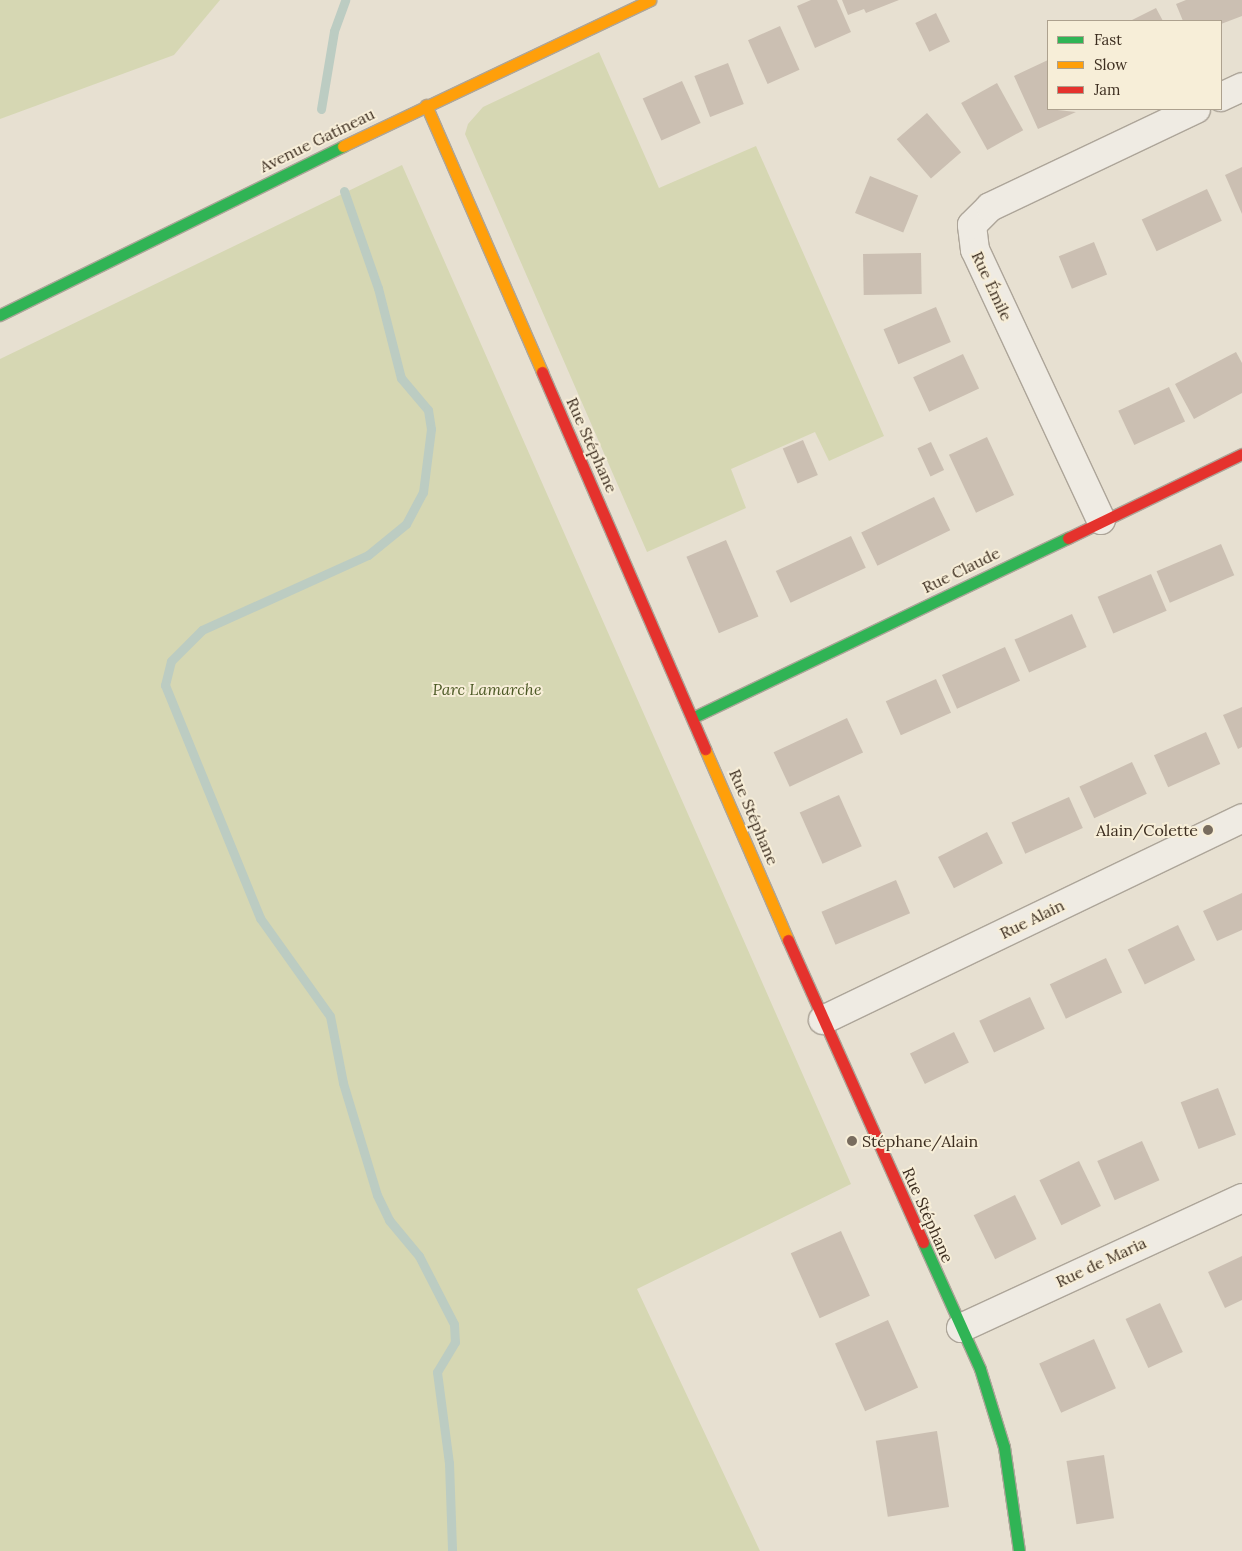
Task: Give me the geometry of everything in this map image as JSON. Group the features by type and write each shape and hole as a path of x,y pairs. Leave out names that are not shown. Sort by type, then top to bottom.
{"street":[{"name":"Avenue Gatineau","path":"0,315 426,106 650,0"},
{"path":"1222,97 1242,87"},
{"name":"Rue Stéphane","path":"426,106 694,717 823,1020 980,1369 1004,1447 1019,1551"},
{"name":"Rue Émile","path":"1102,520 975,250 972,225 990,207 1194,110"},
{"name":"Rue Claude","path":"694,717 1242,454"},
{"name":"Rue Alain","path":"823,1020 1242,818"},
{"name":"Rue de Maria","path":"961,1328 1242,1198"}],"green space":[{"path":"0,0 220,0 174,55 0,119"},
{"path":"599,52 659,188 756,146 884,436 829,461 815,432 731,469 746,508 647,552 465,134 468,124 483,107"},
{"name":"Parc Lamarche","path":"402,165 851,1184 637,1289 760,1551 0,1551 0,359"}],"building":[{"path":"811,0 837,0 851,32 815,48 797,6"},
{"path":"842,0 899,0 866,13 864,9 848,15"},
{"path":"1186,0 1242,0 1242,16 1222,24 1222,20 1183,20 1176,4"},
{"path":"1156,8 1162,20 1132,20"},
{"path":"936,13 950,42 929,52 915,23"},
{"path":"780,26 800,70 768,84 748,40"},
{"path":"1047,60 1047,110 1076,112 1038,129 1014,76"},
{"path":"728,63 744,104 710,117 694,76"},
{"path":"682,81 701,123 661,141 643,98"},
{"path":"997,83 1023,130 987,150 961,103"},
{"path":"927,113 961,152 931,178 897,139"},
{"path":"1242,167 1242,214 1225,175"},
{"path":"870,176 918,195 903,233 855,213"},
{"path":"1207,189 1222,221 1157,251 1142,219"},
{"path":"1094,242 1107,274 1072,289 1059,256"},
{"path":"921,253 922,294 864,295 863,254"},
{"path":"936,307 951,342 898,364 884,329"},
{"path":"1236,352 1242,363 1242,393 1194,419 1175,384"},
{"path":"963,354 979,388 929,412 913,377"},
{"path":"1169,387 1185,421 1134,445 1118,411"},
{"path":"987,437 1014,495 976,513 949,455"},
{"path":"803,440 818,475 798,484 783,449"},
{"path":"931,442 944,470 931,476 917,448"},
{"path":"934,497 950,530 877,566 861,533"},
{"path":"851,536 866,568 791,603 776,571"},
{"path":"726,540 758,616 719,633 686,557"},
{"path":"1221,544 1234,575 1170,603 1157,571"},
{"path":"1151,574 1167,611 1113,633 1098,597"},
{"path":"1072,614 1087,647 1029,673 1014,640"},
{"path":"1005,647 1020,681 957,709 942,675"},
{"path":"936,679 951,713 901,735 886,701"},
{"path":"1242,707 1242,747 1238,749 1223,715"},
{"path":"847,718 863,752 790,787 774,752"},
{"path":"1206,732 1220,764 1168,787 1154,755"},
{"path":"1132,762 1147,794 1094,818 1079,787"},
{"path":"839,795 862,846 822,864 800,812"},
{"path":"1069,797 1083,828 1025,854 1011,823"},
{"path":"987,832 1003,863 954,888 938,857"},
{"path":"896,880 910,913 836,945 821,912"},
{"path":"1242,893 1242,930 1217,941 1203,911"},
{"path":"1178,925 1195,960 1145,985 1128,950"},
{"path":"1106,958 1122,992 1066,1019 1050,984"},
{"path":"1030,997 1045,1029 994,1052 979,1021"},
{"path":"954,1032 969,1063 925,1084 910,1053"},
{"path":"1218,1088 1236,1135 1199,1149 1181,1102"},
{"path":"1142,1141 1159,1180 1115,1200 1097,1161"},
{"path":"1079,1161 1101,1206 1061,1225 1039,1180"},
{"path":"1015,1195 1036,1239 995,1259 974,1215"},
{"path":"841,1231 870,1296 820,1318 791,1253"},
{"path":"1242,1256 1242,1300 1225,1308 1208,1272"},
{"path":"1160,1303 1183,1352 1148,1368 1126,1319"},
{"path":"888,1320 918,1388 865,1411 835,1344"},
{"path":"1094,1339 1116,1388 1061,1413 1039,1363"},
{"path":"937,1431 949,1507 888,1517 876,1441"},
{"path":"1104,1455 1114,1518 1076,1524 1066,1461"}],"waterway":[{"path":"321,109 334,31 345,0"},
{"path":"344,191 378,288 401,378 428,410 431,429 423,492 406,524 368,555 202,630 171,661 165,685 260,918 330,1016 343,1083 377,1195 389,1220 419,1256 454,1324 455,1342 437,1372 449,1463 452,1551"}],"traffic: fast":[{"path":"0,315 343,146"},
{"path":"694,717 1068,538"},
{"path":"923,1242 980,1369 1004,1447 1019,1551"}],"traffic: slow":[{"path":"343,146 650,0"},
{"path":"426,105 542,372"},
{"path":"705,749 788,940"}],"traffic: jam":[{"path":"542,372 705,749"},
{"path":"1068,538 1242,454"},
{"path":"788,940 923,1242"}],"place":[{"name":"Alain/Colette","path":"1208,830"},
{"name":"Stéphane/Alain","path":"852,1141"}]}
